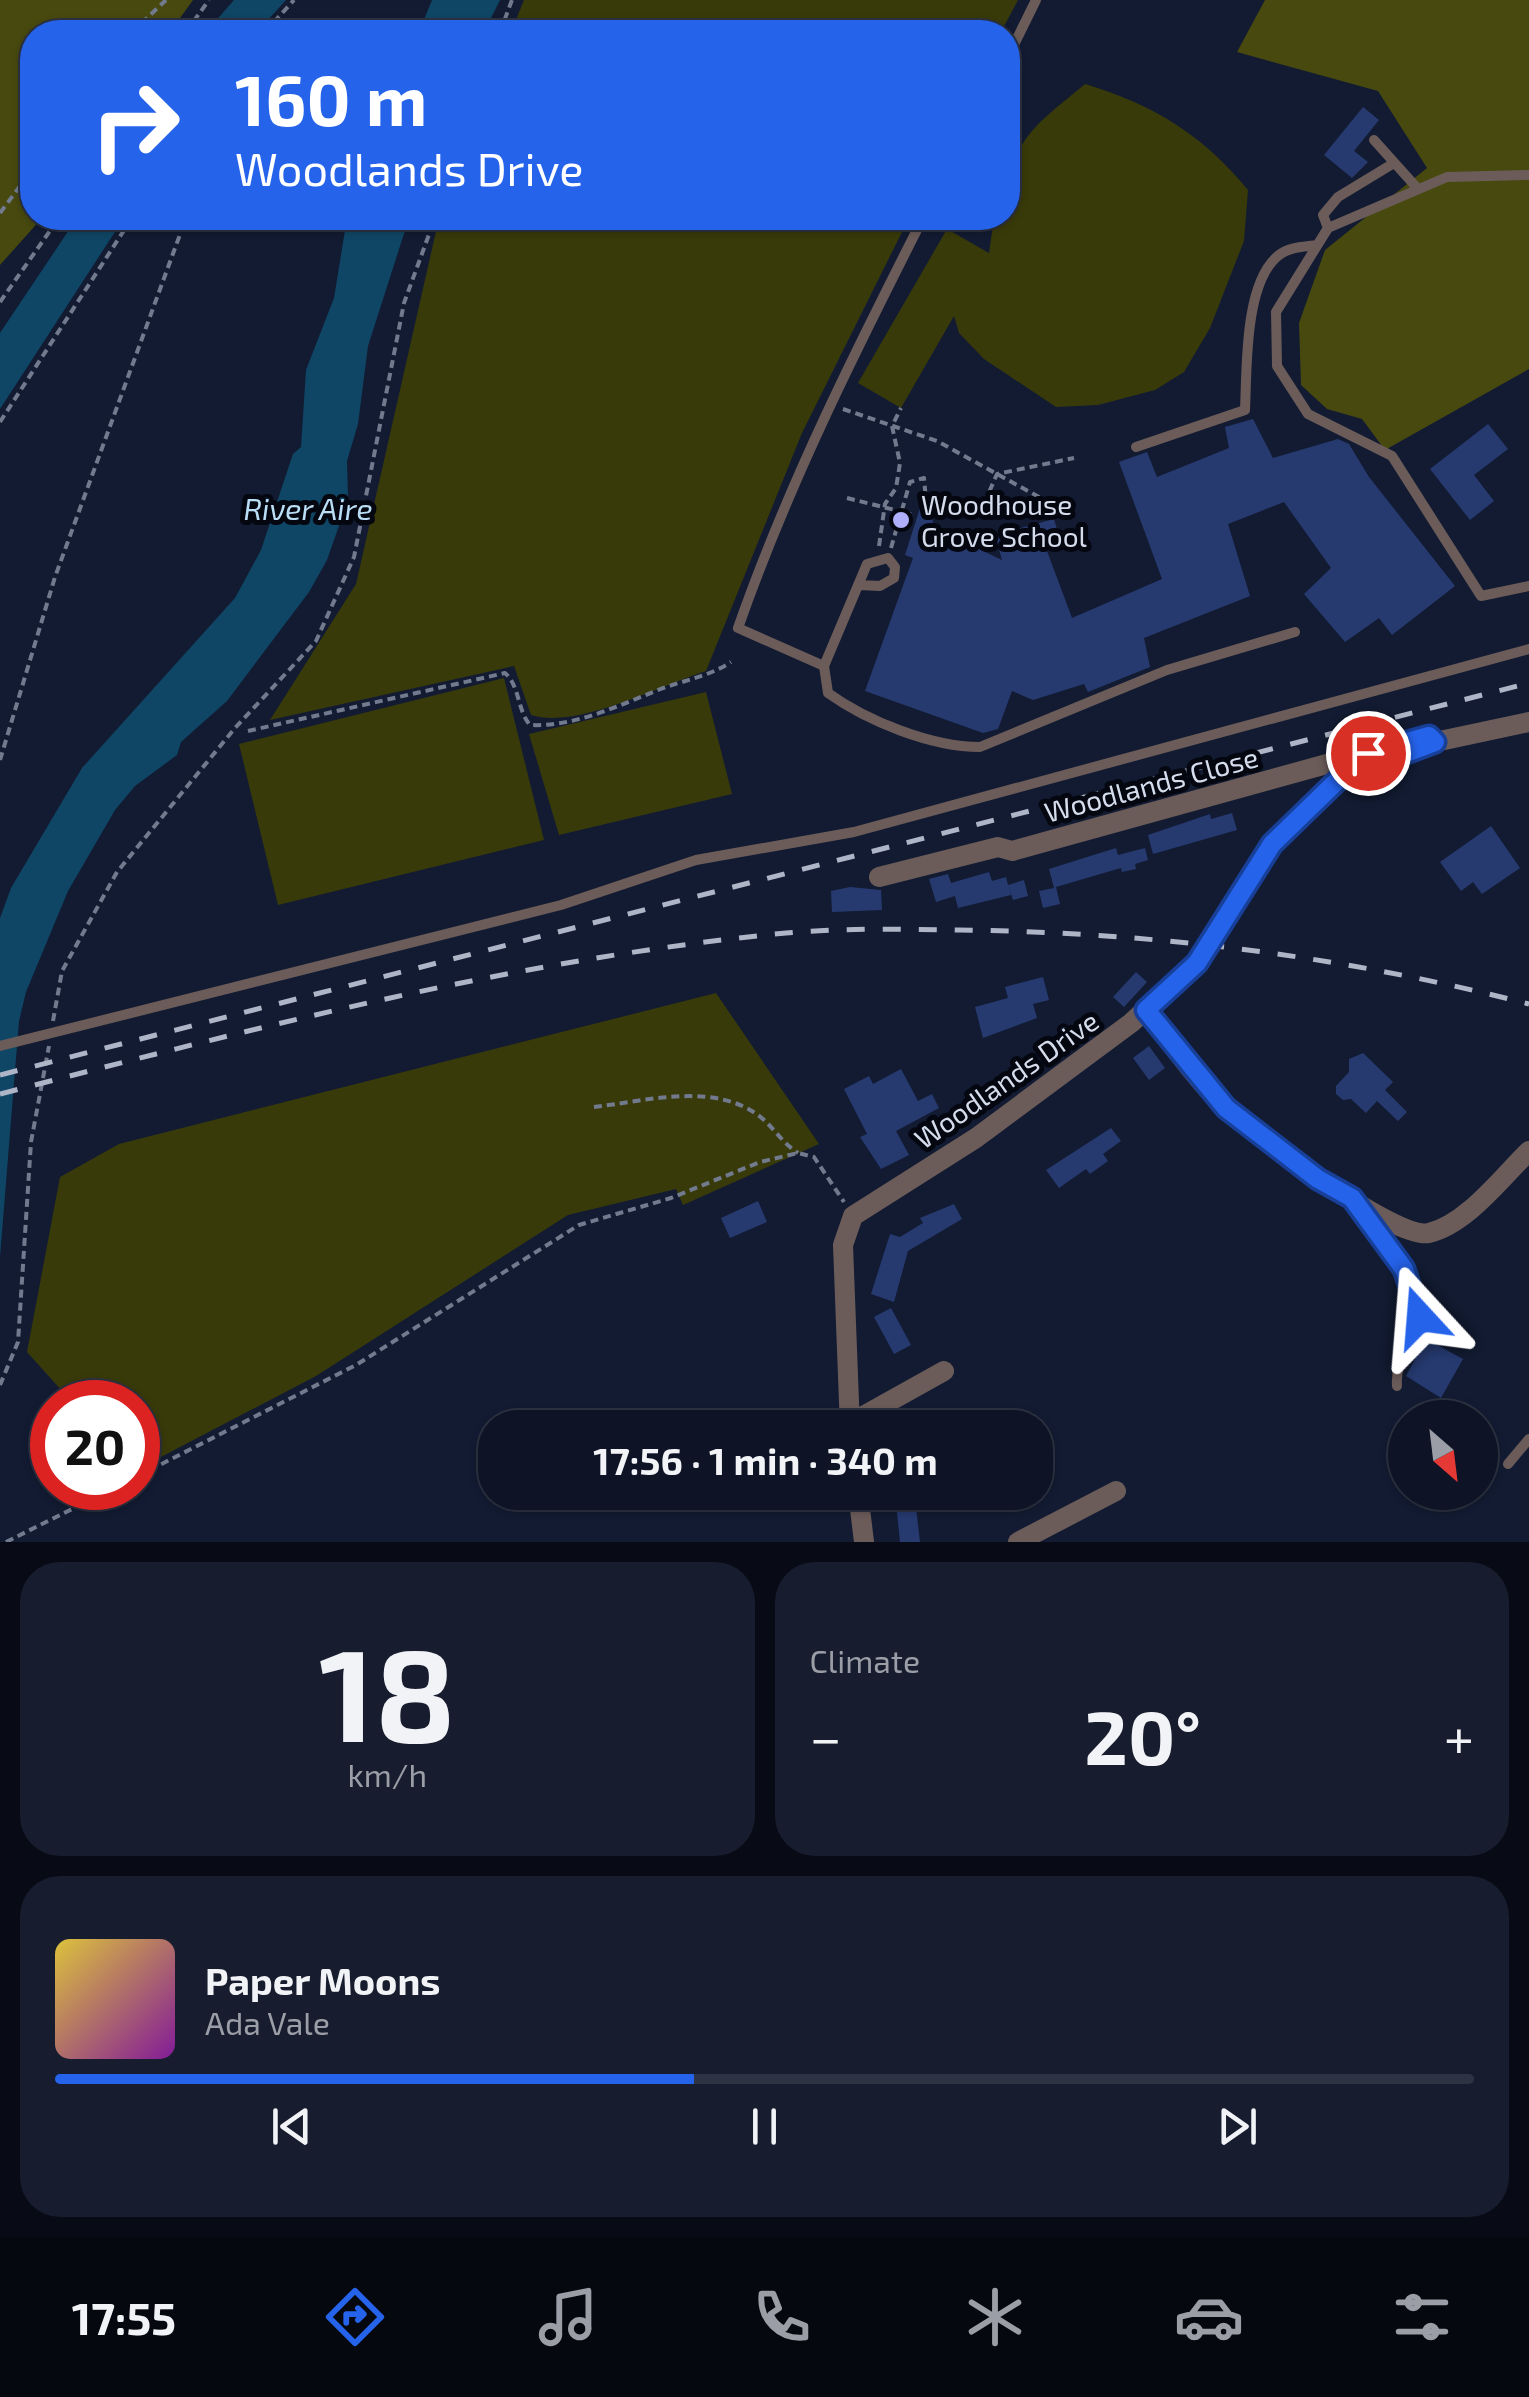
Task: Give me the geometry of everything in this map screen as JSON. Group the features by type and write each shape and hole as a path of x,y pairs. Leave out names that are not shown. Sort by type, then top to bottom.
{"street":[{"name":"Woodlands Drive","path":"853,1216 976,1138 1146,1010 1197,963 1227,922 1272,844 1340,778 1435,742 1529,722"},
{"name":"Woodlands Close","path":"879,876 998,847 1012,850 1429,736 1435,742"},
{"path":"1146,1010 1226,1108 1318,1179 1424,1234 1456,1219 1529,1151"},
{"path":"848,1410 843,1245 853,1216"},
{"path":"877,1410 944,1371"},
{"path":"1018,1542 1116,1490"},
{"path":"860,1510 864,1542"}],"lane":[{"path":"1020,33 1036,0"},
{"path":"1374,140 1418,190"},
{"path":"1328,228 1323,215 1338,197 1394,163"},
{"path":"1529,175 1447,177 1328,228 1276,312 1277,366 1308,414 1392,456 1481,596 1529,586"},
{"path":"824,666 738,628 774,526 829,404 917,230"},
{"path":"1136,447 1245,410 1250,323 1260,284 1276,257 1291,248 1317,245"},
{"path":"860,585 880,586 894,578 895,567 882,558 868,564 824,666 828,693 854,712 960,747 980,747 1167,670 1296,632"},
{"path":"0,1046 561,905 696,860 854,832 1529,649"},
{"path":"1352,1198 1404,1269 1418,1302 1420,1317 1399,1358 1396,1386"},
{"path":"1508,1464 1529,1439"}],"path":[{"path":"145,20 166,0"},
{"path":"276,20 294,0"},
{"path":"0,213 20,186"},
{"path":"0,302 51,230"},
{"path":"0,422 124,230"},
{"path":"0,760 55,577 182,230"},
{"path":"0,1385 18,1342 31,1142 62,972 117,872 235,728 316,641 354,557 404,303 430,230"},
{"path":"829,404 937,441 1051,504 968,517 926,501 924,478 910,482 882,558"},
{"path":"882,558 884,507 896,488 900,463 892,426 900,408"},
{"path":"998,474 1074,458"},
{"path":"979,516 998,474"},
{"path":"846,498 911,514"},
{"path":"248,731 505,673 512,679 522,716 530,725 548,726 627,705 660,690 711,675 732,662"},
{"path":"594,1108 666,1098 731,1100 761,1118 777,1139 814,1158 853,1216"},
{"path":"160,1465 356,1365 578,1225 671,1198 760,1162 798,1153"},
{"path":"6,1542 70,1510"}],"shaded area":[{"path":"0,0 193,0 179,20 20,20 20,230 31,230 0,265"},
{"path":"524,0 1018,0 1007,20 516,20"},
{"path":"1265,0 1529,0 1529,369 1385,450 1362,419 1327,409 1301,385 1299,323 1325,250 1427,168 1378,91 1237,52"},
{"path":"1085,84 1110,92 1155,112 1194,137 1248,190 1244,241 1210,328 1184,372 1155,390 1098,405 1056,407 984,359 959,333 954,316 901,408 858,383 946,230 989,253 992,230 1020,230 1020,150 1050,113"},
{"path":"436,230 903,230 802,433 706,671 618,704 571,716 531,715 514,666 270,720 356,584"},
{"path":"504,678 544,840 278,905 239,744"},
{"path":"706,692 732,794 559,835 529,734"},
{"path":"716,993 819,1144 683,1205 676,1189 568,1215 316,1376 160,1458 160,1380 52,1380 27,1352 60,1177 119,1144"}],"water":[{"path":"234,0 286,0 268,20 216,20"},
{"path":"432,0 500,0 490,20 424,20"},
{"path":"69,230 116,230 0,409 0,333"},
{"name":"River Aire","path":"345,230 405,230 368,346 358,424 347,461 348,500 327,560 309,592 227,701 181,742 177,755 135,786 115,810 68,891 26,992 19,1021 0,1257 0,918 11,888 82,768 235,598 261,550 293,454 301,447 306,370 334,298"}],"building":[{"path":"1363,107 1379,120 1354,151 1368,162 1352,178 1324,155"},
{"path":"1253,419 1273,458 1338,439 1349,444 1369,477 1455,586 1392,635 1379,618 1345,642 1304,594 1331,568 1284,502 1228,524 1250,596 1144,638 1150,667 1088,692 1084,684 1033,700 1012,691 998,729 983,733 865,691 913,558 905,555 920,508 932,509 933,527 1002,560 995,535 1054,519 1062,547 1047,551 1072,618 1162,579 1119,462 1147,452 1157,477 1229,448 1225,427"},
{"path":"1488,424 1508,449 1474,475 1494,501 1470,520 1430,469"},
{"path":"1232,813 1237,830 1153,854 1148,835 1210,814 1211,819"},
{"path":"1491,826 1520,868 1482,894 1473,882 1461,891 1440,862"},
{"path":"1116,848 1118,855 1145,848 1148,860 1135,864 1136,869 1122,872 1121,868 1056,887 1060,904 1043,908 1039,891 1054,888 1049,869"},
{"path":"989,872 992,881 1006,877 1008,885 1024,880 1028,896 1013,900 1009,888 1011,895 958,908 955,896 936,902 929,879 948,874 951,883"},
{"path":"850,887 881,890 882,910 832,912 831,891"},
{"path":"1136,972 1147,982 1124,1007 1113,997"},
{"path":"1043,977 1049,1000 1033,1004 1037,1018 983,1038 975,1007 1008,998 1005,987"},
{"path":"1149,1046 1165,1068 1149,1080 1133,1058"},
{"path":"1363,1053 1393,1082 1385,1090 1407,1112 1398,1121 1377,1101 1366,1113 1351,1099 1343,1100 1336,1094 1336,1086 1349,1072 1349,1059"},
{"path":"901,1069 918,1101 932,1094 939,1108 896,1131 909,1155 881,1169 860,1137 867,1134 844,1089 869,1076 873,1084"},
{"path":"1111,1128 1121,1141 1103,1154 1108,1161 1090,1174 1086,1169 1059,1188 1046,1170"},
{"path":"758,1201 767,1222 730,1238 721,1218"},
{"path":"954,1204 962,1219 908,1251 894,1302 871,1294 890,1234 900,1237 923,1223 920,1218"},
{"path":"891,1308 911,1345 894,1354 874,1317"},
{"path":"1426,1339 1463,1359 1441,1398 1406,1376"},
{"path":"897,1510 916,1510 920,1542 900,1542"}],"railway":[{"path":"0,1075 1529,683"},
{"path":"0,1094 292,1020 488,978 686,945 807,931 1030,932 1174,942 1388,972 1529,1004"}],"place":[{"name":"Woodhouse Grove School","path":"901,520"}],"route":[{"path":"1368,753 1429,736 1435,742 1340,778 1272,844 1227,922 1197,963 1146,1010 1226,1108 1318,1179 1352,1198 1404,1269 1420,1317"}]}
